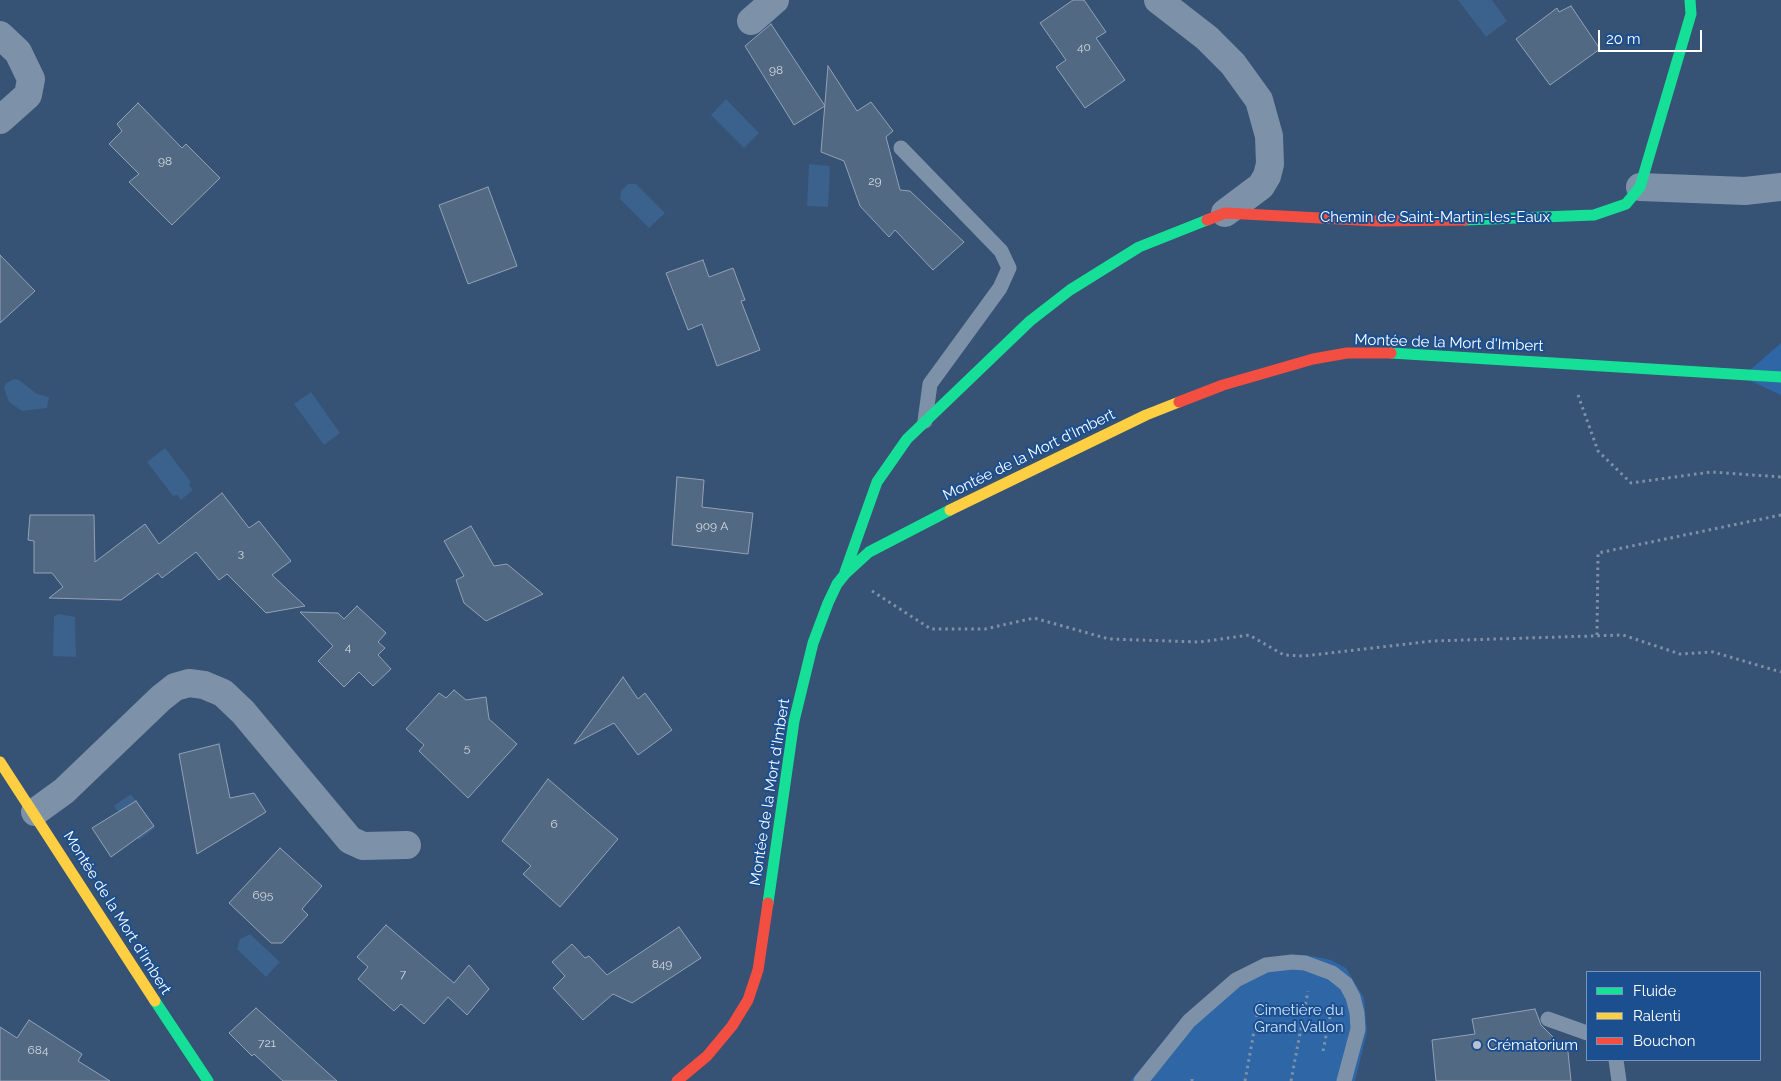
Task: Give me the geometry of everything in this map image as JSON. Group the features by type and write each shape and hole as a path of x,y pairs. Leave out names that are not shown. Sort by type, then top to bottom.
{"street":[{"path":"751,21 775,0"},
{"path":"1158,0 1207,38 1233,64 1259,100 1269,136 1270,164 1267,176 1260,186 1225,213"},
{"name":"Chemin de Saint-Martin-les-Eaux","path":"845,574 868,503 877,482 897,452 925,422 1030,321 1070,290 1139,247 1225,213 1378,221 1594,215 1626,204 1640,187 1676,59 1691,14 1690,0"},
{"path":"0,36 18,52 31,79 28,94 0,120"},
{"path":"1640,187 1745,191 1781,187"},
{"name":"Montée de la Mort d'Imbert","path":"677,1081 707,1056 732,1026 748,1000 758,970 794,721 816,635 828,603 845,574 869,552 1146,414 1222,385 1284,366 1347,353 1374,352 1781,377"},
{"path":"35,812 64,790 161,698 175,687 189,683 204,685 224,693 350,840 363,846 407,845"},
{"name":"Montée de la Mort d'Imbert","path":"0,762 35,812 130,964 208,1081"}],"lane":[{"path":"901,148 1001,251 1008,268 1000,288 934,378 928,393 925,422"},
{"path":"1141,1081 1189,1021 1236,980 1266,965 1305,963 1332,973 1346,984 1353,997 1358,1029 1344,1081"},
{"path":"1548,1019 1586,1033"},
{"path":"1616,1061 1619,1081"}],"path":[{"path":"1566,363 1598,451 1631,483 1710,472 1781,477"},
{"path":"1597,635 1598,553 1781,515"},
{"path":"845,574 931,628 985,629 1034,618 1109,639 1200,642 1249,635 1284,655 1304,656 1432,641 1623,635 1680,654 1713,652 1781,672"},
{"path":"1245,1081 1266,965"},
{"path":"1291,1081 1308,988"},
{"path":"1323,1052 1330,1014"}],"green space":[{"path":"1781,343 1781,395 1742,377"},
{"name":"Cimetière du Grand Vallon","path":"1307,955 1331,960 1346,968 1364,998 1367,1032 1355,1081 1130,1081 1180,1022 1284,956"}],"shaded area":[{"path":"1458,0 1492,0 1507,21 1486,37"},
{"path":"726,99 759,133 744,148 711,115"},
{"path":"809,164 830,166 828,207 807,206"},
{"path":"628,184 636,184 665,213 649,228 620,199 621,191"},
{"path":"14,379 19,380 37,394 49,397 47,408 22,411 9,402 4,388 6,383"},
{"path":"311,392 340,433 324,445 294,404"},
{"path":"165,448 191,482 189,485 193,490 181,500 177,495 173,496 147,462"},
{"path":"59,614 75,617 76,657 53,656 54,616"},
{"path":"131,794 155,828 139,840 114,806"},
{"path":"250,934 280,962 266,977 237,949 240,939"}],"building":[{"path":"1073,0 1084,0 1106,32 1096,38 1125,80 1085,108 1056,67 1066,60 1040,23"},
{"path":"1571,6 1600,49 1550,85 1516,39 1557,8 1559,12"},
{"path":"771,24 825,106 794,125 745,46"},
{"path":"828,66 857,111 871,102 893,131 886,137 900,190 910,191 964,242 933,270 895,230 889,237 860,206 844,161 821,152"},
{"path":"138,103 182,148 186,144 220,178 172,225 129,182 139,174 109,144 122,131 117,124"},
{"path":"488,187 517,266 468,284 439,205"},
{"path":"0,255 35,291 0,323"},
{"path":"703,260 709,277 733,268 745,300 741,301 760,350 717,366 702,324 688,330 666,273"},
{"path":"677,477 704,480 702,507 753,513 748,554 672,545"},
{"path":"222,493 249,528 259,521 291,561 272,575 305,606 266,613 227,574 219,580 196,552 162,578 158,573 121,600 49,598 63,587 52,573 34,573 34,541 28,540 30,515 94,515 95,562 145,524 159,544"},
{"path":"471,526 494,566 507,564 543,594 486,621 464,603 456,580 464,576 444,541"},
{"path":"357,606 386,633 378,642 385,648 378,655 391,669 373,686 359,672 344,687 318,661 333,646 300,612 338,613 344,619"},
{"path":"623,677 638,699 645,693 672,730 638,755 614,723 574,744"},
{"path":"454,690 466,700 486,697 489,719 517,744 468,798 419,751 424,745 406,729 439,693 446,698"},
{"path":"219,744 230,798 254,793 266,812 197,854 179,754"},
{"path":"548,779 618,839 560,907 523,874 531,866 502,841"},
{"path":"136,801 154,826 111,857 92,828"},
{"path":"280,848 322,886 302,909 308,915 282,943 271,943 229,903"},
{"path":"386,925 454,983 469,965 489,989 467,1015 448,997 424,1024 401,1004 394,1011 358,979 368,967 357,957"},
{"path":"679,927 701,958 632,1003 613,994 583,1020 553,988 565,976 552,962 572,944 585,958 589,956 607,975"},
{"path":"256,1008 337,1081 283,1081 254,1054 252,1056 229,1033"},
{"name":"Crématorium","path":"1535,1009 1541,1025 1568,1052 1571,1081 1436,1081 1432,1040 1475,1034 1472,1019"},
{"path":"29,1020 82,1054 78,1061 110,1081 0,1081 0,1027 17,1038"}],"traffic: fast":[{"path":"1465,220 1594,215 1626,204 1640,187 1691,14 1690,0"},
{"path":"845,572 877,482 907,439 1030,321 1070,290 1139,247 1207,220"},
{"path":"1391,353 1781,377"},
{"path":"768,903 794,721 813,643 828,603 837,584 845,574 869,552 950,510"},
{"path":"155,1001 208,1081"}],"traffic: slow":[{"path":"950,510 1146,415 1179,402"},
{"path":"0,762 155,1001"}],"traffic: jam":[{"path":"1207,220 1225,213 1377,221 1465,220"},
{"path":"1179,402 1223,385 1313,359 1347,353 1391,353"},
{"path":"677,1081 707,1056 732,1026 748,1000 758,970 768,903"}],"place":[{"name":"Crématorium","path":"1477,1045"}]}
